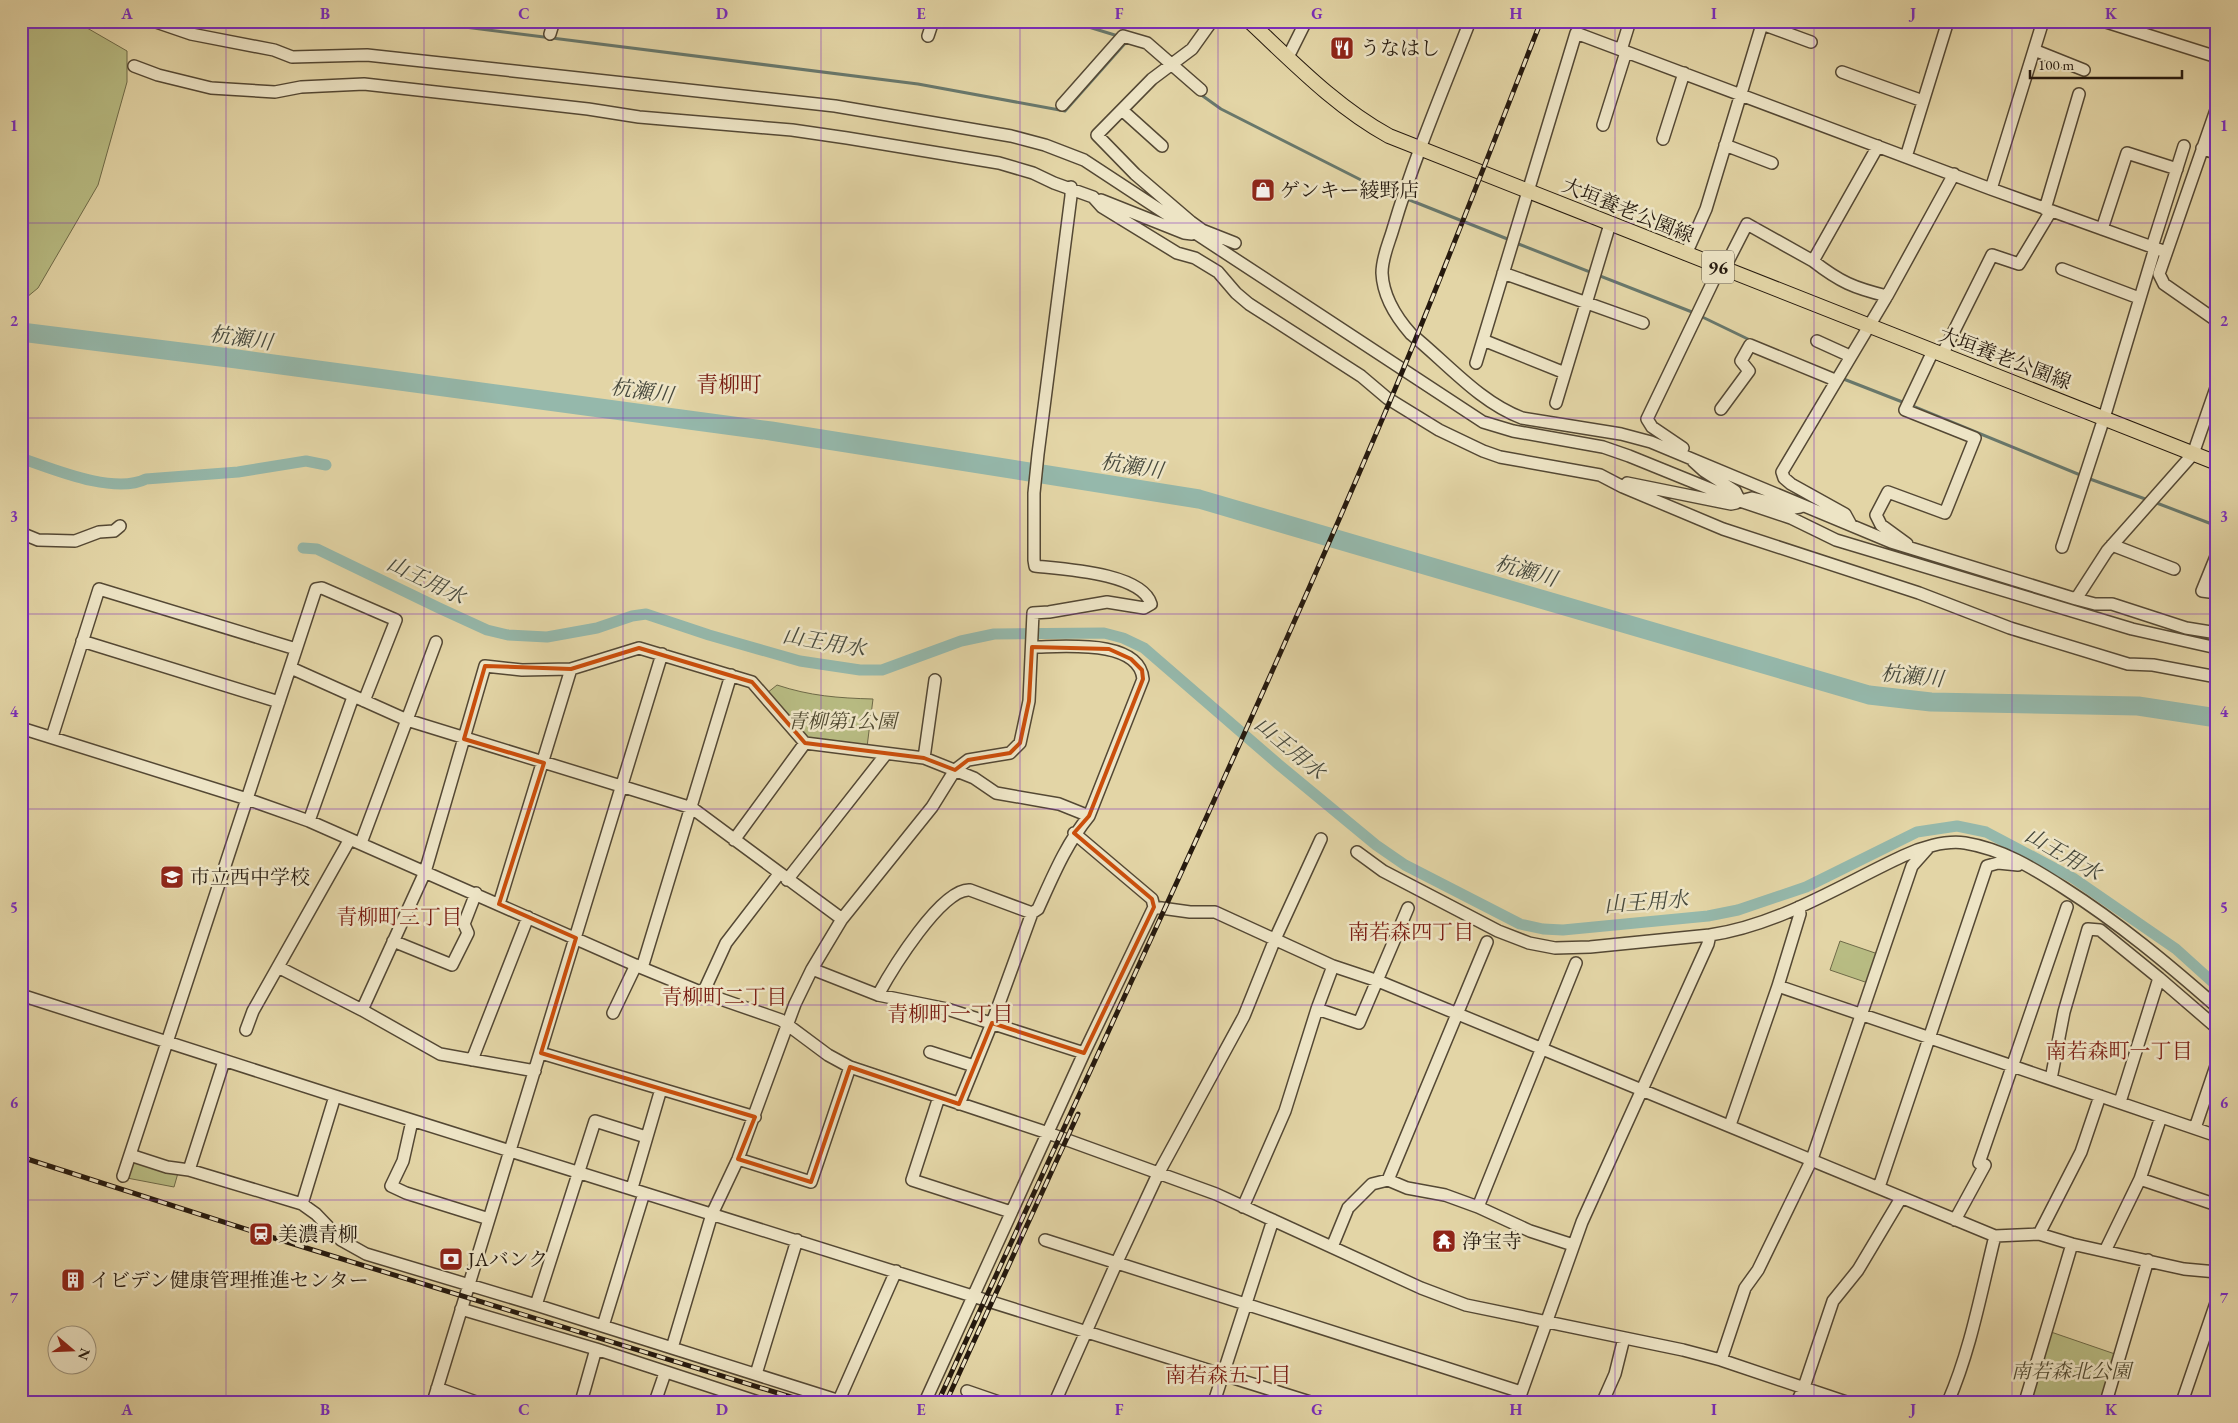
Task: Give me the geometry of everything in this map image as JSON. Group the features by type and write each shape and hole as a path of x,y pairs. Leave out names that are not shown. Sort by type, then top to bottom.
{"main road":[{"name":"大垣養老公園線","path":"1249,21 1326,93 1361,121 1420,150 2217,463"}],"street":[{"path":"152,21 191,34 274,50 292,57 367,55 835,106 1011,136 1045,145 1084,160 1200,232 1483,422 1513,431 1603,447 1740,502 1791,518 1836,540 2132,629 2217,648"},
{"path":"550,34 554,21"},
{"path":"928,36 933,21"},
{"path":"1200,232 1135,174 1097,135 1152,78 1192,49 1212,21"},
{"path":"1288,57 1306,21"},
{"path":"1470,21 1405,187 1383,260 1382,273 1386,293 1393,310 1411,334 1483,396 1510,414 1530,420 1638,438 1688,456 1851,526 1910,548 2076,599 2095,604 2112,604 2186,628 2217,633"},
{"path":"1602,125 1630,21"},
{"path":"1906,157 1948,21"},
{"path":"1991,189 2043,21"},
{"path":"2103,21 2217,57"},
{"path":"2210,21 2217,23"},
{"path":"1686,254 1706,209 1762,23 1812,42"},
{"path":"1476,363 1576,33 1991,189 2158,249"},
{"path":"1062,105 1124,36 1148,43 1201,90"},
{"path":"2034,50 2084,70"},
{"path":"134,66 167,78 211,88 275,92 301,87 364,84 588,109 638,117 792,130 999,164 1033,173 1054,183 1071,187 1184,233 1200,232 1235,243"},
{"path":"1842,72 1923,101"},
{"path":"1663,139 1684,73"},
{"path":"1910,548 1906,542 1881,525 1876,515 1888,492 1945,513 1975,438 1905,410 1992,255 2019,264 2048,210 2080,94"},
{"path":"2062,547 2104,418 2139,298 2202,148 2217,107"},
{"path":"1122,110 1162,146"},
{"path":"1725,145 1772,163"},
{"path":"1813,261 1878,146"},
{"path":"2184,146 2158,249 2160,274 2164,284 2217,321"},
{"path":"2202,148 2217,154"},
{"path":"2102,229 2127,153 2177,169"},
{"path":"1851,526 1845,514 1791,484 1784,478 1782,472 1835,380 1887,296 1954,174"},
{"path":"672,1348 712,1214 755,1118 788,1025 812,969 842,919 932,807 955,770 968,760 1010,753 1020,743 1028,701 1033,613 1107,602 1144,608 1151,604 1149,596 1145,593 1114,578 1095,573 1036,566 1034,489 1072,196 1071,187"},
{"path":"1094,197 1102,206 1177,253 1195,258 1218,272 1236,293 1249,304 1361,376 1387,398 1457,439 1500,457 1584,470 1723,529 1919,593 2010,628 2128,664 2153,665 2217,677"},
{"path":"1556,403 1610,224"},
{"path":"1740,502 1735,491 1704,471 1688,456 1683,448 1652,427 1647,419 1722,268 1747,224 1813,261 1830,274 1855,288 1887,296"},
{"path":"2062,269 2139,298"},
{"path":"1503,273 1643,322"},
{"path":"1483,340 1565,373"},
{"path":"1816,341 1850,356"},
{"path":"1721,409 1748,371 1741,361 1750,344 1835,380"},
{"path":"2076,599 2112,545 2193,454 2217,385"},
{"path":"1609,479 1731,504 1752,498 1794,508 1805,506"},
{"path":"21,533 38,540 75,541 99,532 114,531 120,526"},
{"path":"2112,545 2174,569"},
{"path":"2217,554 2202,591 2217,593"},
{"path":"123,1176 316,589 322,588 396,620 359,699 310,821"},
{"path":"52,738 99,589 296,650"},
{"path":"82,641 279,702"},
{"path":"246,1030 253,1011 278,967 356,841 407,720 436,642"},
{"path":"959,1104 992,1023 1032,913 1038,909 1074,834 1088,816 1143,679 1142,670 1131,658 1109,649 1088,646 1032,644"},
{"path":"362,1010 424,872 485,666 522,670 571,669 638,648 752,682 760,688 805,743 924,758 974,778 996,793 1059,804 1088,816"},
{"path":"433,1402 662,654"},
{"path":"290,668 407,720 692,808 842,919"},
{"path":"499,904 544,763 571,669"},
{"path":"613,1013 639,966 692,808 731,675"},
{"path":"924,758 935,680"},
{"path":"21,728 247,799 310,821 639,966 703,993 780,1020 828,1055 850,1067 1048,1134 1216,1194 1421,1288 1466,1305 1682,1350 1721,1360 1846,1402"},
{"path":"734,840 805,743"},
{"path":"703,993 726,943 886,754"},
{"path":"925,1402 975,1296 1084,1052 1154,907 1152,899 1074,834"},
{"path":"1055,1402 1158,1174 1234,1036 1275,939 1321,839"},
{"path":"1357,852 1384,871 1498,931 1529,942 1555,948 1590,947 1731,932 1799,907 1902,857 1929,846 1963,843 2010,856 2082,899 2141,942 2217,1006"},
{"path":"1721,1360 1746,1288 1758,1270 1812,1159 1912,866 1929,846"},
{"path":"1879,1187 1987,866 1998,863 2016,864 2031,871 2034,869"},
{"path":"878,995 924,925 955,893 964,889 970,890 1032,913"},
{"path":"393,941 452,965 468,933 464,924 476,893"},
{"path":"1154,907 1190,912 1215,912 1333,966 1378,982 1642,1089 1995,1236 2039,1234 2072,1244 2184,1268 2217,1272"},
{"path":"1730,1125 1778,986 1800,914 1799,907"},
{"path":"1955,1220 1985,1165 1979,1163 2067,907"},
{"path":"1317,1009 1358,1023 1378,982 1408,908"},
{"path":"472,1060 528,917"},
{"path":"2051,1079 2064,1012 2088,928 2100,930 2217,1028"},
{"path":"1045,1240 1519,1397 1573,1245 1708,944 1710,935"},
{"path":"1388,1180 1487,942"},
{"path":"1478,1207 1576,963"},
{"path":"1243,1206 1285,1110 1317,1009 1333,966"},
{"path":"278,967 362,1010 440,1054 535,1071"},
{"path":"812,969 878,995 947,1009 1084,1052"},
{"path":"2120,1102 2159,978"},
{"path":"1778,986 2217,1136"},
{"path":"21,995 412,1121 632,1188 1310,1402"},
{"path":"930,1052 974,1066"},
{"path":"541,1053 755,1118"},
{"path":"189,1170 224,1061"},
{"path":"2195,1128 2217,1063"},
{"path":"738,1159 811,1182 850,1067"},
{"path":"632,1188 661,1090"},
{"path":"302,1204 335,1096"},
{"path":"2039,1234 2081,1152 2100,1096"},
{"path":"939,1097 912,1180 1011,1212"},
{"path":"2105,1251 2140,1179 2161,1117"},
{"path":"412,1121 403,1161 391,1186 406,1193 489,1219"},
{"path":"536,1305 595,1121 646,1137"},
{"path":"130,1154 167,1167 189,1170 302,1204 316,1214 341,1240 366,1254 469,1284 841,1401 896,1271"},
{"path":"2140,1179 2217,1205"},
{"path":"1332,1247 1348,1208 1372,1184 1388,1180 1407,1188 1445,1195 1478,1207 1530,1231 1573,1245"},
{"path":"604,1326 644,1193"},
{"path":"1797,1402 1804,1388 1833,1301 1858,1270 1901,1198"},
{"path":"1214,1402 1273,1220"},
{"path":"1948,1402 1959,1376 1970,1339 1995,1236"},
{"path":"756,1374 797,1240"},
{"path":"2024,1402 2072,1244"},
{"path":"2106,1402 2148,1260"},
{"path":"2182,1402 2217,1300"},
{"path":"461,1308 596,1349 737,1399 758,1402"},
{"path":"1606,1402 1603,1401 1615,1374 1624,1338"},
{"path":"581,1402 596,1349"},
{"path":"655,1402 665,1372"},
{"path":"437,1388 476,1402"},
{"path":"967,1391 999,1402"}],"highlighted area":[{"path":"1032,647 1109,649 1131,659 1142,670 1143,679 1089,816 1074,833 1152,899 1154,907 1084,1053 992,1023 959,1104 850,1067 811,1182 738,1159 755,1117 541,1053 576,938 499,904 544,763 464,739 485,666 571,669 639,648 752,682 805,743 924,758 955,770 968,760 1010,753 1020,743 1029,701"}],"green space":[{"path":"21,21 75,21 127,51 127,82 98,185 38,288 21,302"},
{"name":"青柳第1公園","path":"777,685 824,696 873,699 867,747 806,741 767,693"},
{"path":"1840,941 1878,954 1868,983 1830,970"},
{"path":"135,1159 178,1173 174,1187 127,1178"},
{"name":"南若森北公園","path":"2051,1332 2115,1354 2101,1402 2030,1400"}],"waterway":[{"path":"281,21 295,23 314,21"},
{"path":"417,21 918,84 1065,111 1128,40"},
{"path":"1069,21 1118,36"},
{"path":"1200,94 1221,109 1367,183 1510,240"},
{"path":"1516,243 1692,312 1752,341"},
{"name":"杭瀬川","path":"21,332 771,431 1199,499 1869,695 1931,702 2138,706 2217,718"},
{"path":"1841,378 1905,403"},
{"path":"1910,405 2090,479 2148,500"},
{"name":"山王用水","path":"21,458 84,479 117,484 133,483 146,479 238,472 306,461 326,465"},
{"path":"2154,502 2217,526"},
{"name":"山王用水","path":"303,548 317,549 487,630 508,635 547,637 597,628 632,616 646,614 709,635 800,661 860,670 882,670 961,641 994,634 1104,633 1123,638 1144,648 1278,764 1376,845 1405,865 1520,924 1543,929 1563,930 1708,916 1738,910 1806,887 1917,832 1957,826 1986,832 2073,878 2176,949 2217,986"}],"railway":[{"path":"938,1402 1224,778 1336,527 1429,306 1541,21"},
{"path":"947,1400 1078,1114"},
{"path":"21,1157 261,1234 807,1402"}],"place":[{"name":"うなはし","path":"1342,48"},
{"name":"ゲンキー綾野店","path":"1263,190"},
{"name":"市立西中学校","path":"172,877"},
{"name":"美濃青柳","path":"261,1234"},
{"name":"浄宝寺","path":"1444,1241"},
{"name":"JAバンク","path":"451,1259"},
{"name":"イビデン健康管理推進センター","path":"73,1280"}],"district":[{"name":"青柳町","path":"729,384"},
{"name":"青柳町三丁目","path":"399,917"},
{"name":"南若森四丁目","path":"1411,932"},
{"name":"青柳町二丁目","path":"724,997"},
{"name":"青柳町一丁目","path":"950,1014"},
{"name":"南若森町一丁目","path":"2119,1051"},
{"name":"南若森五丁目","path":"1228,1375"}]}
